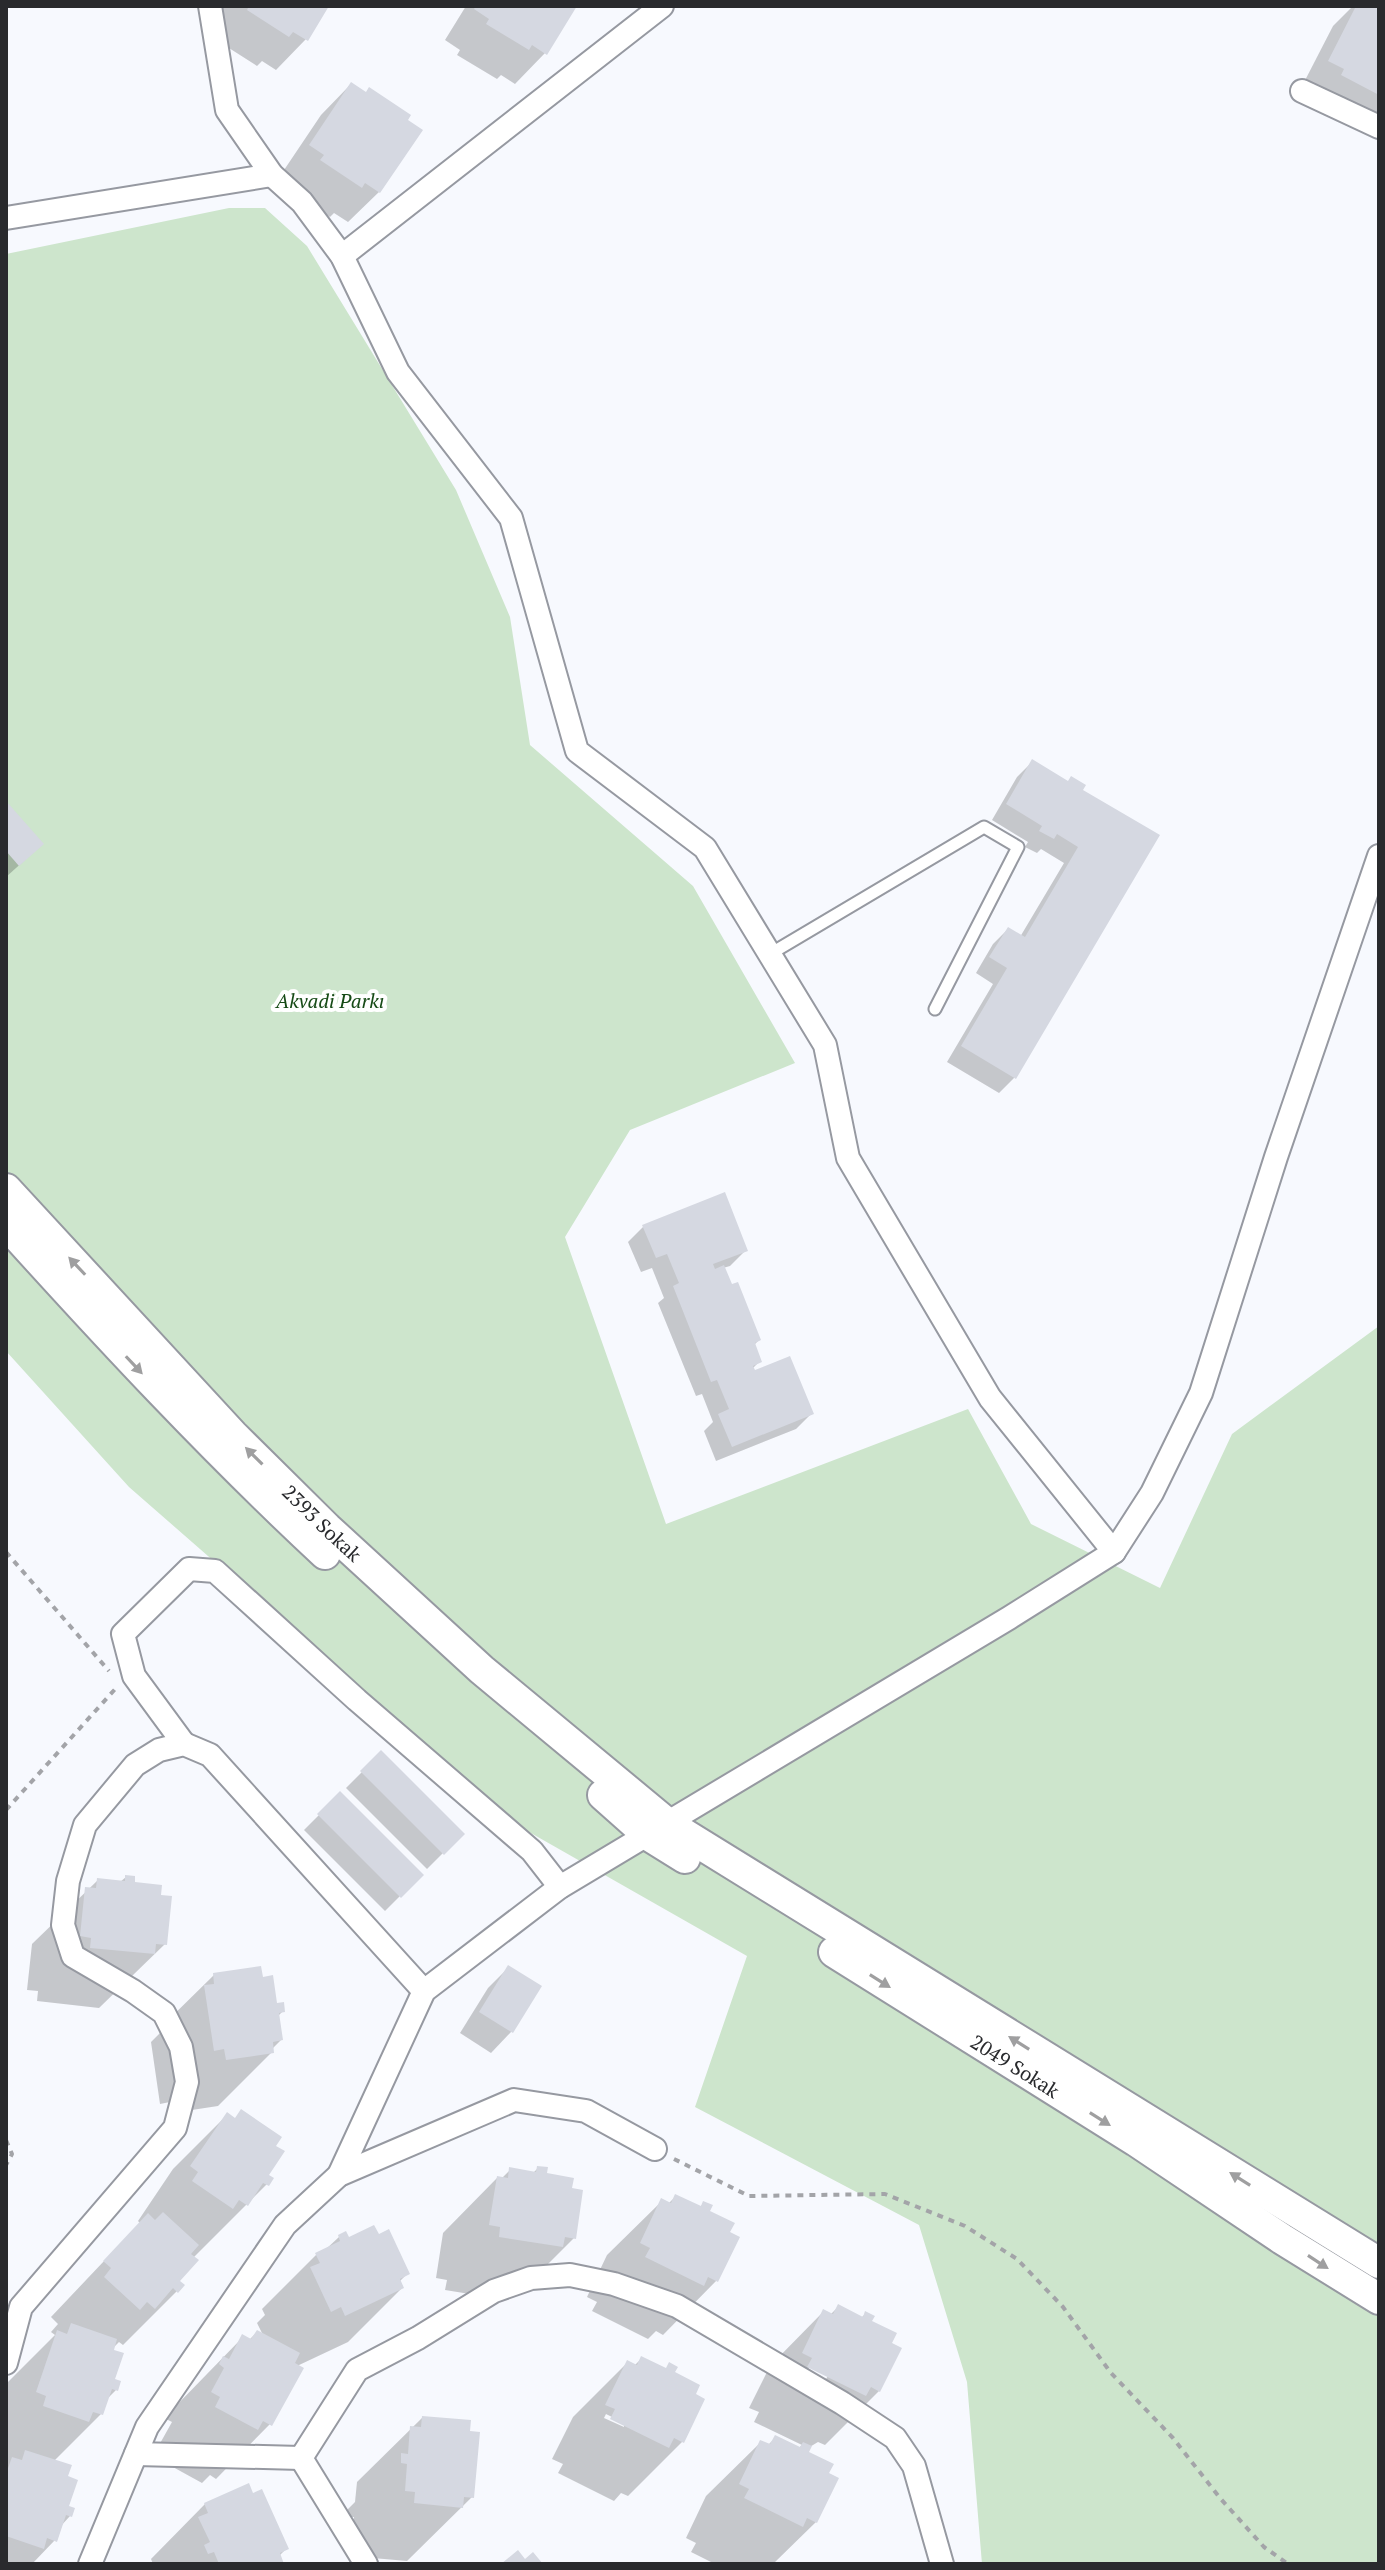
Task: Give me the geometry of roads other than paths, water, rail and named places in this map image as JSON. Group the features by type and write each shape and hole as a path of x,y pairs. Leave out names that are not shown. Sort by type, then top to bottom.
{"main road":[{"name":"2393 Sokak","path":"6,1189 233,1435 327,1528 658,1829"},
{"name":"2393 Sokak","path":"6,1224 132,1363 248,1483 426,1644 658,1829"},
{"name":"2049 Sokak","path":"658,1829 1379,2263"},
{"name":"2049 Sokak","path":"658,1829 1282,2239 1379,2299"}],"street":[{"path":"210,6 227,110 272,175 302,202 342,256 398,372 511,518 577,751 705,848 825,1045 848,1158 990,1398 1114,1552"},
{"path":"342,256 662,6"},
{"path":"1302,91 1379,127"},
{"path":"6,218 272,175"},
{"path":"339,2175 424,1991 560,1887 1114,1552 1152,1493 1201,1393 1276,1157 1379,856"},
{"path":"424,1991 210,1755 184,1744 134,1676 123,1634 189,1569 215,1571 357,1700 532,1851 560,1887"},
{"path":"6,2363 21,2307 175,2128 187,2082 181,2047 164,2013 73,1956 63,1925 68,1881 85,1825 135,1765 159,1750 184,1744"},
{"path":"90,2564 147,2427 285,2225 339,2175 514,2100 586,2111 655,2149"},
{"path":"301,2458 357,2370 418,2338 494,2291 531,2278 570,2275 614,2284 677,2306 842,2403 895,2438 914,2466 942,2564"},
{"path":"136,2454 301,2458"},
{"path":"301,2458 366,2564"}],"lane":[{"path":"770,954 984,827 1018,847 935,1009"}],"park label":[{"name":"Akvadi Parkı","path":"330,1000"}]}
